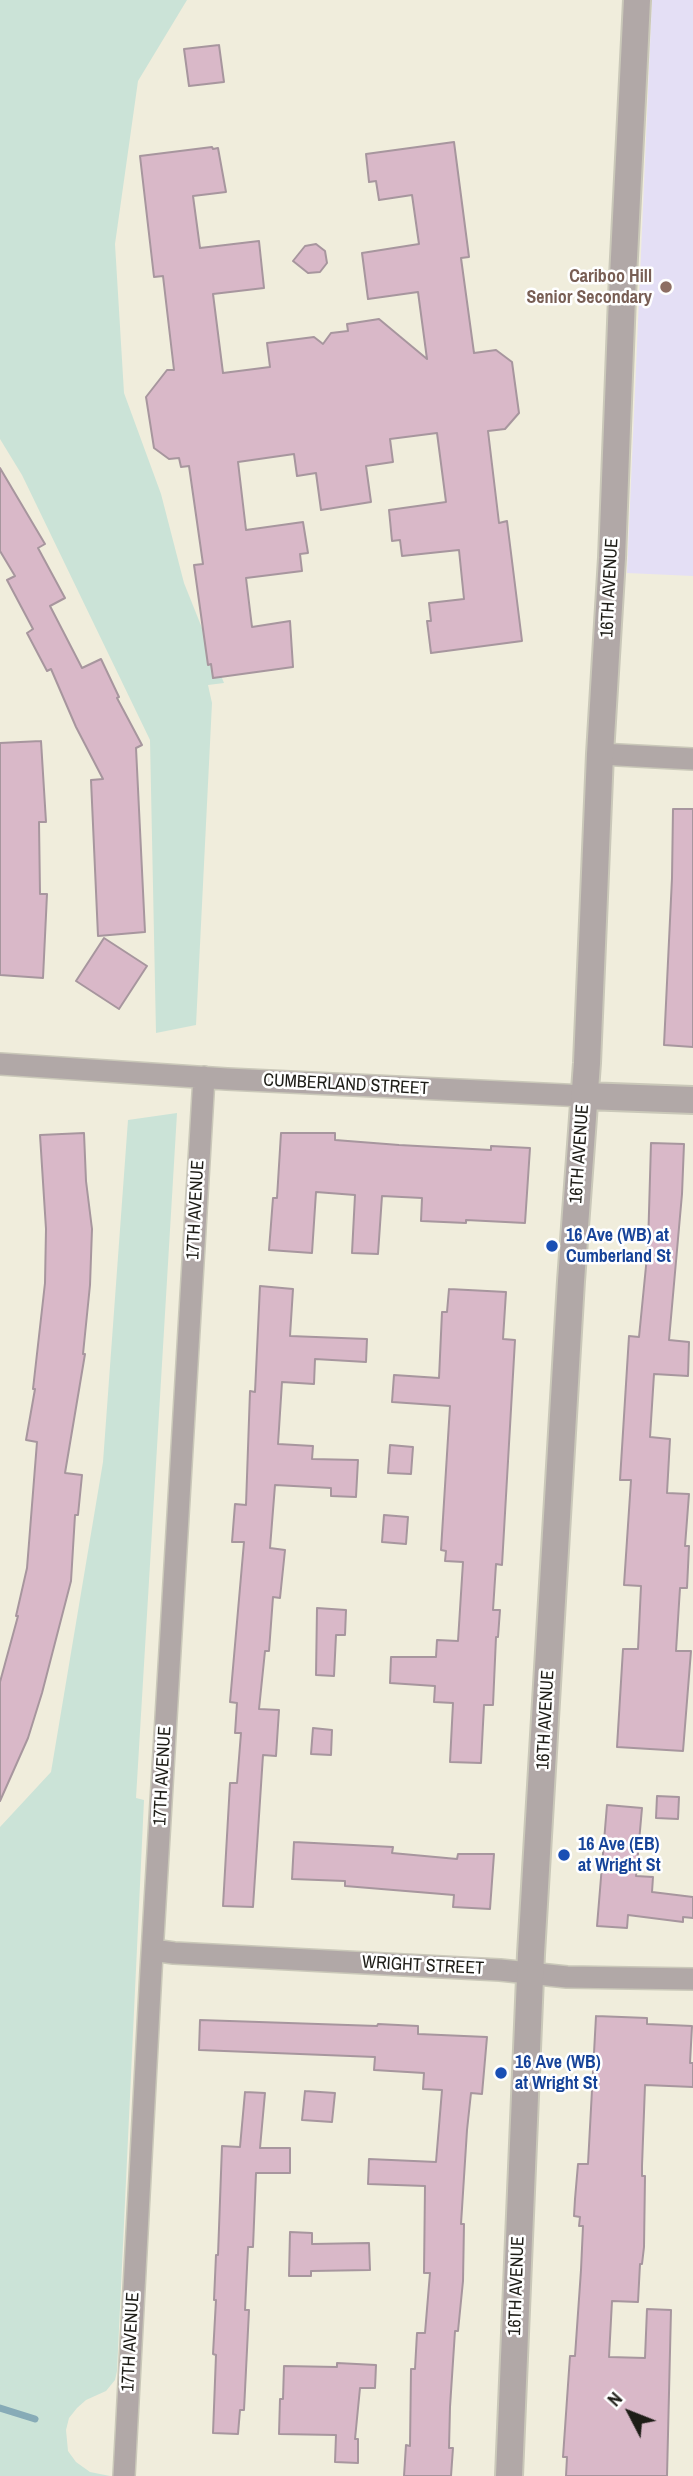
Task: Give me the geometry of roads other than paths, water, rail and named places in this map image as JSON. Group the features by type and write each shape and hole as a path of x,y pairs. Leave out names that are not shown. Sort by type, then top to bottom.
{"street":[{"name":"16TH AVENUE","path":"509,2476 531,1972 571,1281 585,1096 638,0"},
{"path":"600,754 693,759"},
{"name":"CUMBERLAND STREET","path":"0,1064 204,1077 693,1100"},
{"name":"17TH AVENUE","path":"124,2476 204,1077"},
{"name":"WRIGHT STREET","path":"153,1950 531,1972 567,1977 693,1979"}],"waterway":[{"path":"0,2408 35,2419"}],"place":[{"name":"Cariboo Hill Senior Secondary","path":"666,287"},
{"name":"16 Ave (WB) at Cumberland St","path":"552,1246"},
{"name":"16 Ave (EB) at Wright St","path":"564,1855"},
{"name":"16 Ave (WB) at Wright St","path":"501,2073"}]}
